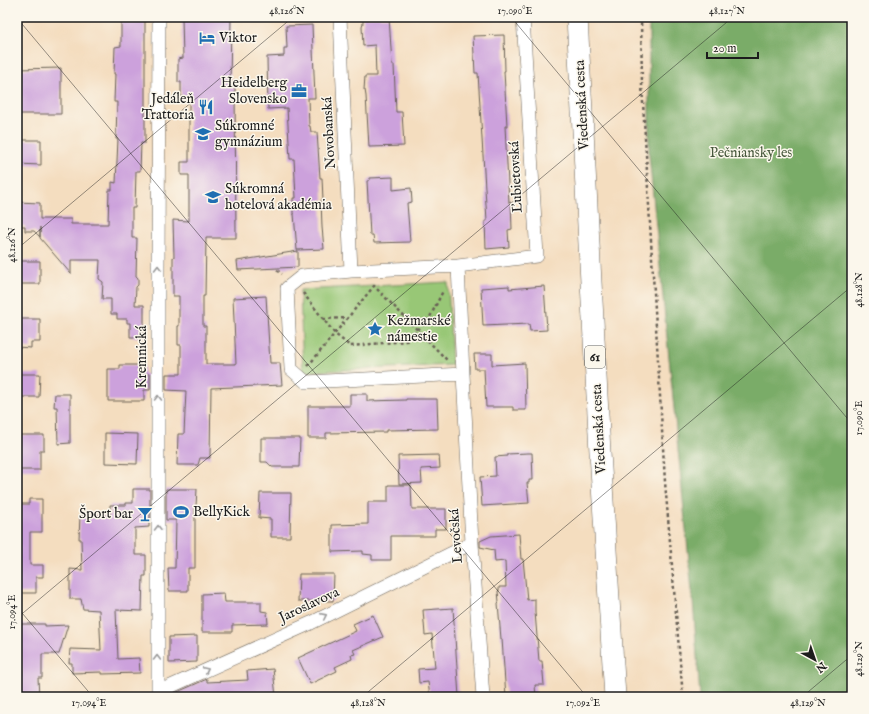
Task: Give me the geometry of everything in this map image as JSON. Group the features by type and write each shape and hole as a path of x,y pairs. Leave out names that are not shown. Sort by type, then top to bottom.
{"main road":[{"name":"Viedenská cesta","path":"577,17 614,697"}],"street":[{"name":"Kremnická","path":"158,695 159,17"},
{"name":"Novobanská","path":"340,17 351,271"},
{"name":"Ľubietovská","path":"458,266 537,256 523,17"},
{"path":"458,266 463,374 306,382 291,369 287,288 302,276 351,271 458,266"},
{"name":"Levočská","path":"463,374 472,543 483,697"},
{"name":"Jaroslavova","path":"158,695 472,543"}],"path":[{"path":"641,17 642,85 664,466 684,697"},
{"path":"277,270 294,282 335,334 350,346 407,341 430,317 458,266"},
{"path":"298,376 303,372 374,286 452,365 463,374"},
{"path":"323,319 348,318"}],"green space":[{"name":"Pečniansky les","path":"649,17 852,17 852,697 700,697 693,601 649,155"},
{"name":"Kežmarské námestie","path":"448,282 452,365 303,372 300,290"}],"building":[{"path":"124,17 145,17 145,143 141,143 140,171 136,171 135,208 132,208 132,238 137,238 136,276 138,278 138,285 136,287 135,305 144,305 144,337 130,337 130,323 127,323 127,319 117,319 117,314 111,314 111,299 102,299 103,282 99,279 100,260 71,260 71,274 34,231 25,231 25,226 17,226 17,202 40,203 40,219 71,219 71,224 108,224 109,190 112,190 112,182 116,183 118,139 116,139 117,102 114,102 115,47 121,46 121,22 124,22"},
{"path":"182,17 231,17 230,87 235,87 236,238 206,238 203,326 206,326 206,364 236,364 233,298 266,296 270,363 280,363 282,385 211,388 210,458 200,458 198,465 177,465 178,434 184,434 186,391 166,390 166,374 181,374 181,345 178,345 179,296 173,296 173,220 189,221 189,175 181,175 181,162 189,162 189,97 181,97 181,82 178,82 178,59 183,58"},
{"path":"363,17 389,17 392,65 394,65 396,112 402,112 404,146 369,147 366,96 364,90 365,76 376,76 375,45 363,46"},
{"path":"312,25 315,98 308,98 309,126 311,132 317,132 320,178 322,178 323,200 321,200 324,249 297,250 293,214 293,198 296,198 294,159 290,159 287,108 268,109 267,57 284,56 284,48 287,48 286,26"},
{"path":"504,35 507,126 505,126 509,203 511,202 512,229 508,230 509,247 486,249 485,221 487,221 478,73 475,73 473,36"},
{"path":"61,68 61,114 17,114 17,69"},
{"path":"17,140 41,140 41,165 17,164"},
{"path":"393,177 393,190 411,188 412,202 407,203 410,242 374,243 373,235 370,235 367,181 370,180 370,178"},
{"path":"298,251 298,267 238,270 237,261"},
{"path":"17,261 40,261 40,284 17,284"},
{"path":"509,286 509,289 544,286 547,330 530,331 529,324 483,326 481,288"},
{"path":"17,319 40,319 40,342 31,342 31,348 17,347"},
{"path":"474,354 492,354 492,365 525,363 526,410 513,410 513,407 486,407 484,369 475,369"},
{"path":"120,365 144,365 144,374 150,374 150,390 144,390 144,401 108,401 108,369 120,369"},
{"path":"17,374 40,374 39,397 17,397"},
{"path":"55,394 70,394 70,443 58,444 57,407 54,407"},
{"path":"350,394 367,394 367,401 437,399 438,429 326,433 326,438 308,438 308,406 350,406"},
{"path":"105,433 138,434 137,464 105,463"},
{"path":"17,435 44,435 44,450 40,450 40,470 17,470"},
{"path":"261,438 300,438 299,467 272,467 267,462 261,462"},
{"path":"532,453 533,480 529,480 529,483 527,483 529,503 482,506 480,477 496,476 495,457 507,456 507,454"},
{"path":"439,455 440,468 421,469 422,483 399,484 398,456"},
{"path":"388,485 411,485 412,509 446,509 446,529 435,529 435,536 391,536 391,560 372,560 372,555 363,554 363,551 332,552 332,525 368,524 368,502 388,502"},
{"path":"133,489 150,489 149,527 135,528 135,555 146,555 146,576 143,576 142,611 116,610 118,659 139,658 140,673 72,673 72,663 69,663 70,649 101,650 99,610 83,609 81,599 70,599 70,569 82,570 81,539 79,539 80,515 110,516 110,505 126,505 126,503 133,503"},
{"path":"166,489 197,489 195,506 195,568 188,568 188,591 169,591 168,568 175,568 176,520 166,520"},
{"path":"260,493 291,493 290,537 271,537 271,519 259,518"},
{"path":"29,499 42,499 42,532 30,532 30,565 43,565 43,577 36,577 36,593 17,593 17,504 29,504"},
{"path":"519,534 527,600 535,599 539,661 542,661 544,685 535,685 536,697 506,697 498,603 499,587 506,587 505,561 495,562 494,550 480,547 480,541 491,536"},
{"path":"299,574 334,574 333,601 298,601"},
{"path":"224,593 225,602 261,602 261,611 267,612 268,624 232,625 232,632 202,632 202,594"},
{"path":"453,608 459,697 430,697 428,682 419,683 418,669 435,668 432,634 425,635 423,610"},
{"path":"373,615 383,637 353,650 355,654 351,655 352,659 335,667 337,671 310,684 298,658 356,631 353,624"},
{"path":"17,624 45,624 45,626 68,625 59,654 42,654 42,678 38,678 39,697 17,697 17,675 22,675 21,645 17,645"},
{"path":"197,636 197,662 169,663 169,637"},
{"path":"273,669 276,697 166,697 207,679 207,682 248,680 247,671"}],"place":[{"name":"Viktor","path":"207,38"},
{"name":"Heidelberg Slovensko","path":"299,91"},
{"name":"Jedáleň Trattoria","path":"206,107"},
{"name":"Súkromné gymnázium","path":"203,134"},
{"name":"Súkromná hotelová akadémia","path":"213,197"},
{"name":"Kežmarské námestie","path":"375,329"},
{"name":"BellyKick","path":"181,512"},
{"name":"Šport bar","path":"145,514"}]}
